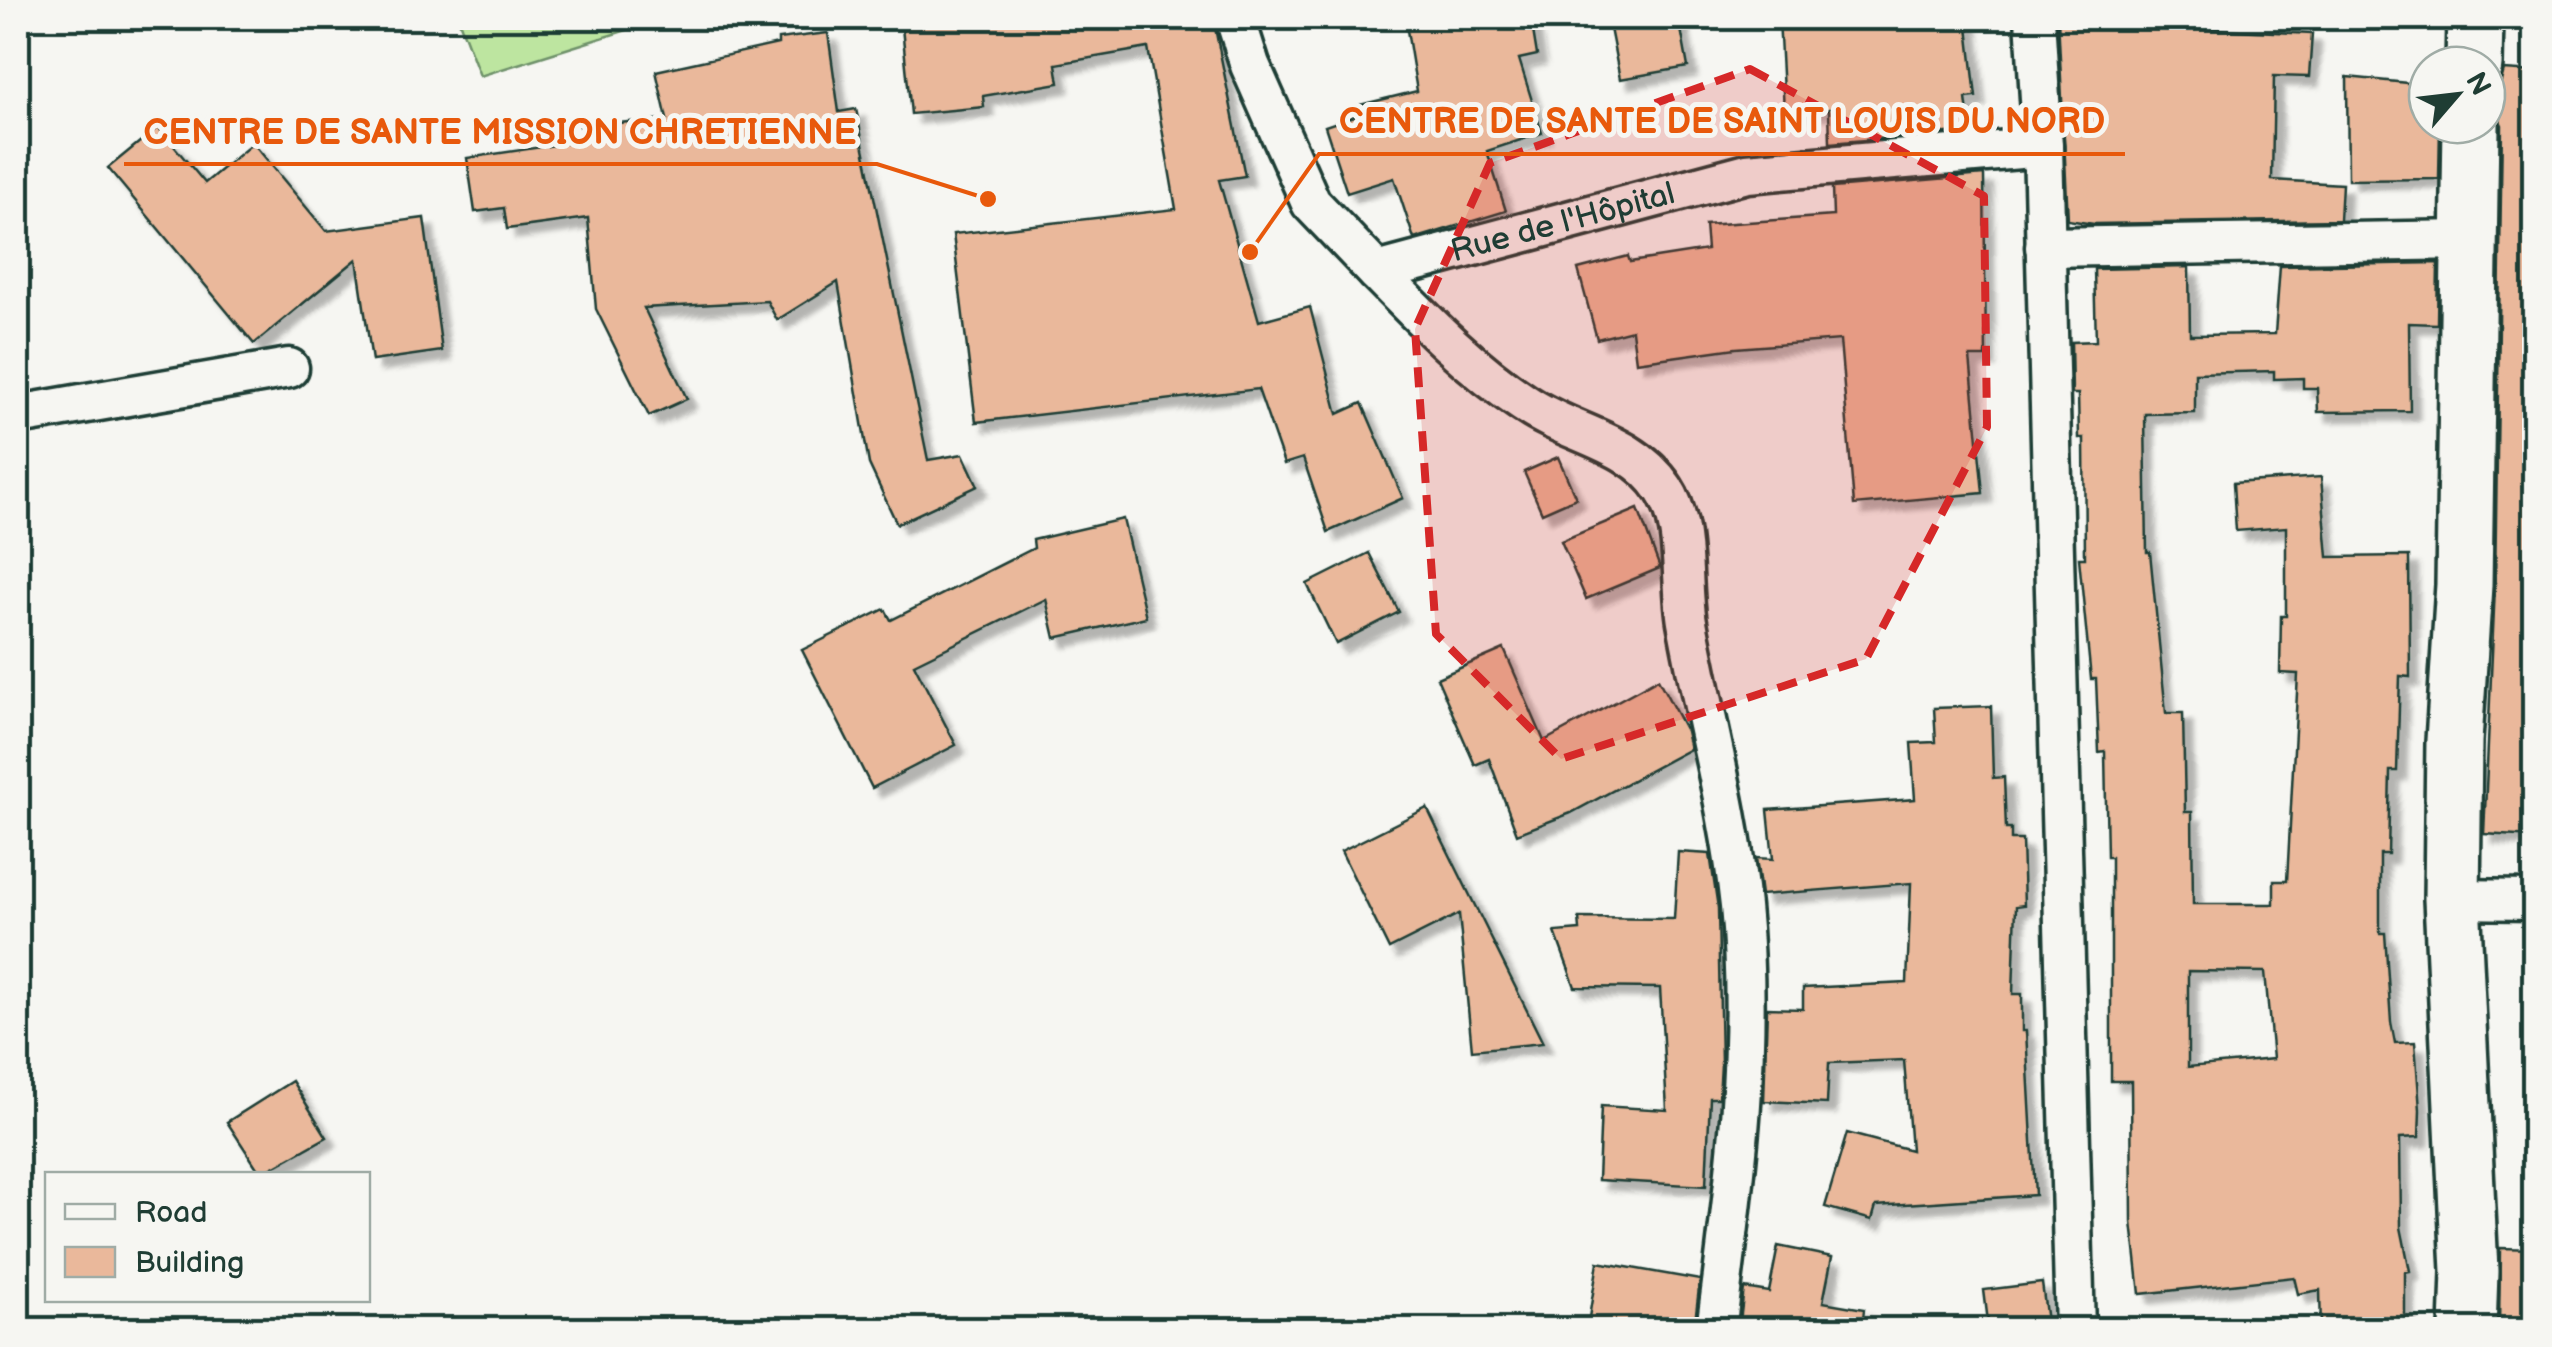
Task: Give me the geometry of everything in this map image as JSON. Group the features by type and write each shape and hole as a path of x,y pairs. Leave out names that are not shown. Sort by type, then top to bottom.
{"main road":[{"path":"2475,45 2476,18"},
{"path":"2468,1330 2470,1270 2452,898 2454,741 2464,585 2471,145"}],"street":[{"path":"1235,18 1250,65 1311,203 1482,374 1529,407 1640,460 1666,492 1678,524 1683,600 1740,906 1744,1051 1732,1212 1716,1330"},
{"path":"2035,18 2043,146 2075,1330"},
{"name":"Rue de l'Hôpital","path":"1378,272 1747,173 2043,146"},
{"path":"2045,247 2467,240"},
{"path":"18,415 290,368"},
{"path":"2452,898 2534,900"}],"highlighted area":[{"path":"1750,69 1984,196 1987,427 1866,659 1561,759 1436,634 1415,329 1490,163"}],"green space":[{"path":"458,18 704,18 646,24 480,76"}],"building":[{"path":"901,18 1213,18 1245,176 1219,180 1259,321 1310,307 1338,414 1362,403 1403,498 1328,532 1303,458 1284,464 1258,389 976,422 953,234 1176,209 1148,48 1056,64 1059,83 983,96 984,107 911,114"},
{"path":"1405,18 1531,18 1537,55 1519,59 1542,133 1487,151 1506,211 1414,239 1394,178 1347,193 1325,126 1355,116 1352,107 1417,91"},
{"path":"1608,18 1679,18 1688,67 1620,79"},
{"path":"1779,18 1967,18 1976,97 1966,98 1970,131 1830,143 1829,109 1784,111"},
{"path":"2058,18 2197,19 2197,28 2312,34 2309,77 2274,76 2272,180 2342,184 2340,220 2094,224 2068,220"},
{"path":"828,33 839,112 856,109 928,460 963,454 978,486 897,524 869,464 838,282 777,320 767,301 644,308 687,399 649,416 596,309 588,218 507,229 504,208 475,212 467,158 582,141 580,126 667,119 656,71 778,44 778,39"},
{"path":"2507,70 2534,72 2534,837 2484,834 2495,586 2502,145 2507,145"},
{"path":"2347,77 2407,83 2407,145 2440,145 2439,179 2348,180"},
{"path":"158,127 205,183 253,143 326,231 424,218 442,351 372,361 357,259 254,344 108,168"},
{"path":"1984,175 1986,357 1970,357 1983,493 1854,505 1840,340 1736,348 1636,362 1632,330 1597,339 1578,269 1628,256 1630,262 1707,250 1705,225 1833,216 1832,188"},
{"path":"2438,263 2437,324 2409,323 2410,411 2318,412 2317,388 2303,388 2303,378 2274,379 2274,371 2195,373 2195,413 2145,414 2147,552 2166,713 2183,713 2185,812 2192,812 2193,904 2274,904 2274,881 2287,881 2298,674 2280,673 2281,616 2286,616 2286,527 2236,531 2233,483 2321,477 2328,557 2409,556 2410,677 2400,676 2397,771 2390,771 2388,854 2380,854 2380,933 2385,933 2391,1022 2395,1043 2415,1042 2420,1110 2419,1137 2400,1138 2401,1227 2410,1271 2405,1272 2405,1330 2321,1330 2320,1290 2298,1294 2294,1277 2140,1294 2132,1222 2131,1081 2111,1081 2111,857 2107,857 2105,751 2099,752 2096,679 2091,679 2079,558 2085,558 2084,438 2079,438 2078,394 2072,394 2071,342 2096,341 2094,269 2189,267 2190,335 2275,334 2280,266","holes":["2188,971 2265,972 2273,1059 2188,1067"]},
{"path":"1558,457 1576,498 1542,513 1524,472"},
{"path":"1638,509 1660,568 1586,599 1561,541"},
{"path":"1123,519 1146,617 1055,638 1046,599 914,664 956,745 872,788 802,650 885,609 891,620 1034,548 1033,540"},
{"path":"1369,553 1399,612 1336,644 1307,584"},
{"path":"1504,649 1544,741 1658,679 1686,731 1690,749 1571,813 1517,834 1489,759 1475,765 1437,678"},
{"path":"1991,706 1993,778 2004,777 2006,829 2011,829 2011,840 2022,840 2024,905 2016,906 2013,994 2022,994 2035,1195 1876,1206 1872,1220 1825,1207 1847,1133 1911,1150 1904,1060 1829,1063 1827,1104 1764,1101 1767,1008 1803,1009 1803,988 1907,983 1911,883 1761,895 1756,858 1773,859 1768,810 1915,799 1911,743 1936,742 1934,708"},
{"path":"1427,808 1543,1043 1472,1050 1459,914 1389,949 1341,851"},
{"path":"1678,852 1710,854 1718,908 1721,1064 1719,1098 1710,1098 1706,1186 1598,1180 1601,1106 1667,1110 1660,988 1575,987 1555,932 1580,930 1579,918 1674,919"},
{"path":"292,1081 327,1137 260,1172 227,1122"},
{"path":"1778,1246 1832,1257 1823,1302 1864,1309 1862,1330 1739,1330 1744,1288 1769,1292"},
{"path":"2500,1248 2534,1249 2534,1330 2499,1330"},
{"path":"1598,1262 1700,1280 1694,1330 1587,1330"},
{"path":"2042,1283 2048,1330 1989,1330 1984,1290"}],"place":[{"name":"CENTRE DE SANTE MISSION CHRETIENNE","path":"988,199"},
{"name":"CENTRE DE SANTE DE SAINT LOUIS DU NORD","path":"1250,252"}]}
